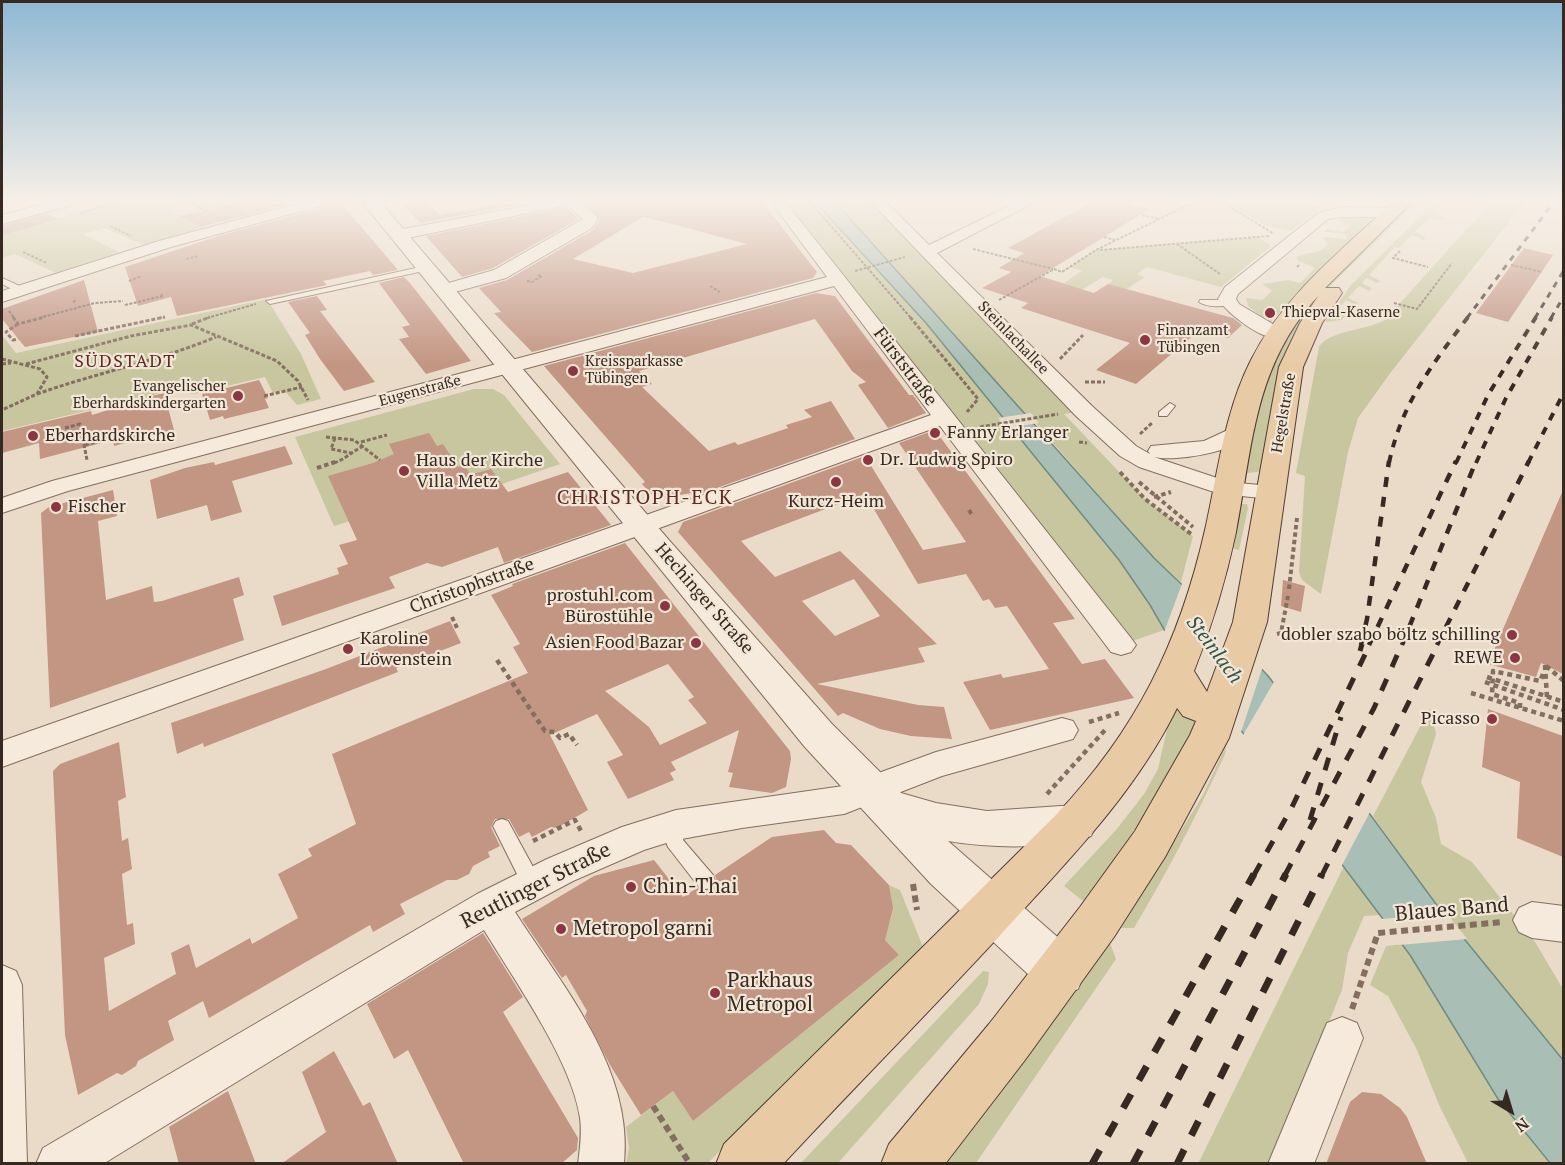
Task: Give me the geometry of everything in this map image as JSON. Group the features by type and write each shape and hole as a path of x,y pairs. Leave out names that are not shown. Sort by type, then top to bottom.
{"main road":[{"name":"Hegelstraße","path":"744,1164 1076,824 1134,752 1175,670 1196,616 1208,577 1230,481 1238,434 1257,373 1276,334 1315,285 1344,257"},
{"name":"Hegelstraße","path":"909,1164 1061,972 1150,844 1198,759 1217,710 1265,628 1272,492 1286,390 1292,367 1305,334 1334,290 1367,257"},
{"path":"1175,670 1193,703 1202,709 1217,710"}],"street":[{"path":"4,302 21,290 123,257"},
{"name":"Hechinger Straße","path":"416,257 818,735 877,799 992,912 1061,972"},
{"path":"444,290 500,274 530,257"},
{"name":"Fürststraße","path":"830,257 847,275 954,416 1121,645"},
{"name":"Steinlachallee","path":"934,257 1096,422 1137,458 1230,481"},
{"name":"Hegelstraße","path":"1228,303 1228,295 1273,257"},
{"name":"Eugenstraße","path":"2,506 60,486 847,275"},
{"path":"1228,303 1276,334"},
{"name":"Christophstraße","path":"2,754 954,416"},
{"name":"Steinlachallee","path":"1096,422 1123,438 1230,481"},
{"path":"1159,451 1208,447 1238,434"},
{"path":"1230,481 1272,492"},
{"name":"Reutlinger Straße","path":"58,1164 490,906 615,846 676,825 742,813 877,799 936,765 1062,730"},
{"path":"877,799 936,822 987,829 1076,824"},
{"path":"490,906 590,1072 603,1116 605,1144 601,1164"},
{"path":"2,985 4,1164"},
{"path":"1291,1164 1342,1038"}],"lane":[{"path":"270,301 425,268"},
{"path":"2,281 21,290"},
{"path":"1203,302 1228,303"},
{"path":"676,825 674,842 706,881"},
{"path":"502,826 532,884"}],"path":[{"path":"24,259 28,257"},
{"path":"35,257 50,265"},
{"path":"186,259 193,257"},
{"path":"861,257 978,399 954,416"},
{"path":"847,275 904,257"},
{"path":"1006,257 1062,272 1085,257"},
{"path":"1196,257 1230,281 1240,284"},
{"path":"1394,257 1428,267"},
{"path":"1394,303 1417,309 1452,263"},
{"path":"1511,265 1542,272"},
{"path":"983,306 1017,292 1054,269"},
{"path":"129,281 142,276"},
{"path":"18,339 13,340 6,332 18,324 95,303 124,303 163,296 161,294"},
{"path":"26,364 131,336 191,325 222,312 270,301"},
{"path":"4,302 18,324"},
{"path":"75,336 165,317"},
{"path":"191,325 277,362 302,387 307,399"},
{"path":"1057,362 1083,335"},
{"path":"2,410 37,394 99,373 184,350 216,337"},
{"path":"2,359 15,363"},
{"path":"2,364 26,364 46,373 44,386 37,394"},
{"path":"264,396 302,387"},
{"path":"975,427 1063,414"},
{"path":"65,428 81,424 87,460"},
{"path":"360,443 387,435"},
{"path":"84,445 113,437"},
{"path":"351,453 331,449 332,441 340,437 347,437 360,443 380,460"},
{"path":"317,468 346,459 351,453 364,446"},
{"path":"1154,497 1175,490"},
{"path":"1145,499 1193,536"},
{"path":"969,510 972,515"},
{"path":"1289,589 1298,510"},
{"path":"1265,628 1288,596"},
{"path":"497,660 545,731 555,732 560,738 569,734 577,745"},
{"path":"1547,698 1545,665 1563,681"},
{"path":"1520,708 1520,703 1492,694 1493,671 1540,681 1543,674 1546,675"},
{"path":"1486,679 1563,710"},
{"path":"1494,683 1563,702"},
{"path":"1471,693 1563,721"},
{"path":"1062,730 1124,712 1114,721"},
{"path":"1042,797 1052,790 1110,726"},
{"path":"527,843 562,827 560,823"},
{"path":"911,878 917,910"},
{"name":"Blaues Band","path":"1342,1038 1378,933 1548,922"},
{"path":"653,1106 690,1164"}],"green space":[{"path":"22,257 103,257 56,273"},
{"path":"821,257 933,257 1084,411 1064,414 1145,499 1193,536 1181,582 1154,558 1031,418 1006,422 1110,548 1148,602 1164,630 1121,645"},
{"path":"1085,257 1257,257 1221,287 1147,267 1137,274 1145,277 1125,290 1108,284 1113,280 1103,277 1080,291 1064,283 1082,271 1070,267"},
{"path":"1297,257 1333,257 1270,323 1248,306 1246,298 1262,300 1272,291 1262,284 1288,280 1300,283 1315,268 1297,260"},
{"path":"1354,257 1360,257 1323,293 1262,467 1258,472 1247,473 1254,427 1266,378 1289,332 1326,285"},
{"path":"1379,257 1385,257 1369,275 1380,281 1377,283 1366,278 1362,283 1372,288 1369,291 1359,286 1348,298 1358,303 1356,305 1346,300 1337,310 1347,315 1341,320 1325,322 1351,285"},
{"path":"1441,257 1481,257 1391,372 1358,418 1348,452 1321,594 1302,580 1299,572 1305,476 1296,473 1319,347 1330,337 1385,320"},
{"path":"267,299 301,354 321,399 297,405 284,390 273,393 265,377 194,394 174,390 2,431 2,335 16,353"},
{"path":"474,389 493,389 504,395 560,464 502,484 428,497 334,526 295,437"},
{"path":"1240,504 1247,504 1248,508 1239,550 1231,548"},
{"path":"1177,703 1196,721 1144,814 1083,901 1064,886 1116,830 1144,794 1158,769 1167,729"},
{"path":"1430,708 1436,734 1421,782 1436,818 1441,844 1472,862 1535,942 1563,989 1563,1059 1439,908 1373,816"},
{"path":"1226,746 1225,754 1204,798 1147,907 1134,928 1121,928 1203,795"},
{"path":"1344,866 1380,915 1364,916 1348,953 1342,990 1297,1100 1277,1163 1198,1164"},
{"path":"889,885 900,890 923,947 708,1163 626,1164 629,1147 626,1127 673,1091 693,1121 899,955 880,935 891,918"},
{"path":"1110,943 1116,959 976,1163 946,1164 1030,1054"},
{"path":"1403,944 1497,1099 1549,1163 1468,1163 1439,1105 1417,1050 1388,996 1370,985 1386,946"},
{"path":"983,971 989,972 988,984 979,1004 838,1163 801,1163"}],"water":[{"name":"Steinlach","path":"866,257 885,257 1154,558 1196,598 1269,677 1439,908 1563,1060 1563,1163 1550,1163 1498,1099 1410,955 1243,733 1176,650 1150,605 1119,560 926,323"}],"pier":[{"path":"1031,413 1039,423 1006,428 998,418"},
{"path":"1183,581 1263,666 1240,735 1173,652 1163,635"},
{"path":"1275,680 1370,812 1341,867 1242,737"},
{"path":"1447,914 1467,939 1399,945 1380,919"}],"building":[{"path":"154,257 387,257 398,270 373,275 370,271 323,281 327,285 177,316 171,297 138,306 125,267"},
{"path":"445,257 512,257 493,268 462,277"},
{"path":"546,257 576,257 573,259 633,273 694,257 806,257 817,272 813,278 532,352 494,313 501,312 479,288 507,280"},
{"path":"1017,257 1071,257 1040,276 1094,293 1108,284 1233,318 1242,325 1228,338 1201,329 1136,384 1096,370 1130,343 1021,308 1028,303 982,288 1011,272 999,268"},
{"path":"1517,257 1551,257 1508,322 1476,313"},
{"path":"404,277 471,361 426,374 399,339 409,337 402,327 410,325 379,283"},
{"path":"84,280 98,332 25,347 2,319 2,309"},
{"path":"816,293 835,296 909,395 913,395 926,413 888,428 858,385 866,382 852,371 815,319 639,371 652,384 642,387 709,451 735,442 738,445 788,428 786,425 812,417 804,410 831,401 855,439 697,495 698,492 661,498 653,496 642,484 645,482 544,366"},
{"path":"317,296 327,310 320,311 375,382 344,391 320,359 305,335 310,333 288,302"},
{"path":"259,380 268,398 265,399 269,408 224,419 223,416 210,420 202,394"},
{"path":"164,393 174,430 114,446 113,440 40,459 39,443 2,453 2,432 91,411 92,415 108,410 108,407"},
{"path":"935,430 1075,619 1053,623 1082,664 1105,659 1134,698 990,730 963,682 1001,674 1003,678 1049,669 1007,606 995,608 989,599 983,601 966,574 918,584 865,494 741,541 775,577 840,551 937,644 918,648 925,662 817,684 918,705 944,707 952,739 911,736 880,729 843,713 838,716 678,532 683,522 865,456 923,550 966,542 899,443","holes":["854,579 880,616 835,636 802,601"]},
{"path":"429,433 437,446 443,444 458,467 465,465 470,475 491,469 508,492 568,472 611,525 504,563 498,547 442,567 427,563 389,577 395,588 282,626 273,596 339,574 337,568 348,564 339,545 357,540 328,476 373,463 394,454 389,444"},
{"path":"285,446 293,464 232,481 242,512 211,521 207,505 157,519 150,480 185,468 214,462 215,465"},
{"path":"113,490 117,516 98,521 106,600 152,586 154,602 162,601 239,577 244,595 233,599 244,640 50,708 41,513 49,507"},
{"path":"1563,490 1563,674 1541,663 1536,677 1488,664"},
{"path":"625,543 790,751 791,759 786,787 772,793 729,787 733,773 728,772 739,730 671,762 676,770 670,773 674,780 628,799 607,762 623,755 597,714 550,735 588,810 557,828 551,827 532,837 529,832 519,837 509,819 495,819 491,827 500,846 488,852 490,857 473,866 469,874 457,880 447,880 400,904 405,914 373,932 370,925 209,1018 203,1001 168,1021 174,1040 138,1061 136,1066 122,1075 117,1073 78,1095 65,1035 53,771 60,764 119,742 126,797 118,801 122,841 128,838 132,869 122,874 127,925 133,923 135,944 104,958 109,1011 176,974 171,953 189,944 196,968 250,938 252,944 298,918 278,874 312,856 308,849 356,824 332,754 528,673 513,647 520,644 491,595 513,586 512,584","holes":["668,664 694,697 688,700 707,723 660,745 649,727 605,691"]},
{"path":"1283,580 1305,586 1301,612 1281,606"},
{"path":"450,621 461,643 396,668 398,672 204,747 203,743 177,754 171,723 326,669"},
{"path":"1488,709 1563,736 1563,857 1517,838 1520,782 1482,767"},
{"name":"Parkhaus Metropol","path":"824,830 836,843 851,845 889,885 893,908 885,940 899,955 693,1121 673,1091 641,1115 610,1065 585,1016 587,1011 566,975 562,978 522,919 594,876 654,860 683,897 697,888 705,891 714,889 717,882 715,875 772,837"},
{"path":"483,933 523,997 503,1012 578,1138 577,1150 561,1164 464,1164 408,1050 394,1059 367,1004"},
{"path":"334,1051 363,1106 370,1102 398,1164 281,1164 326,1132 302,1072"},
{"path":"228,1091 256,1164 179,1164 169,1127"},
{"path":"1362,1092 1381,1094 1400,1108 1407,1117 1427,1164 1326,1164 1350,1102"}],"railway":[{"path":"1467,318 1512,257"},
{"path":"1535,318 1564,270"},
{"path":"1551,318 1564,296"},
{"path":"1389,463 1410,403 1431,368 1468,317"},
{"path":"1456,463 1488,395 1536,317"},
{"path":"1476,463 1506,398 1552,317"},
{"path":"1528,463 1564,392"},
{"path":"1361,645 1367,619 1389,461"},
{"path":"1369,645 1456,461"},
{"path":"1402,645 1476,461"},
{"path":"1437,645 1528,463"},
{"path":"1360,651 1362,644"},
{"path":"1254,875 1292,807 1370,644"},
{"path":"1285,875 1374,708 1402,644"},
{"path":"1322,875 1438,644"},
{"path":"1310,820 1341,717"},
{"path":"1092,1164 1254,874"},
{"path":"1133,1164 1286,874"},
{"path":"1177,1164 1322,874"}],"place":[{"name":"Thiepval-Kaserne","path":"1270,313"},
{"name":"Finanzamt Tübingen","path":"1145,340"},
{"name":"Kreissparkasse Tübingen","path":"573,371"},
{"name":"Evangelischer Eberhardskindergarten","path":"238,396"},
{"name":"Fanny Erlanger","path":"935,433"},
{"name":"Eberhardskirche","path":"33,436"},
{"name":"Dr. Ludwig Spiro","path":"868,460"},
{"name":"Haus der Kirche Villa Metz","path":"404,471"},
{"name":"Kurcz-Heim","path":"836,482"},
{"name":"Fischer","path":"56,507"},
{"name":"prostuhl.com Bürostühle","path":"665,606"},
{"name":"dobler szabo böltz schilling","path":"1512,635"},
{"name":"Asien Food Bazar","path":"696,643"},
{"name":"Karoline Löwenstein","path":"348,649"},
{"name":"REWE","path":"1515,658"},
{"name":"Picasso","path":"1492,719"},
{"name":"Chin-Thai","path":"631,887"},
{"name":"Metropol garni","path":"561,929"},
{"name":"Parkhaus Metropol","path":"715,993"}],"district":[{"name":"SÜDSTADT","path":"125,362"},
{"name":"CHRISTOPH-ECK","path":"645,498"}]}
